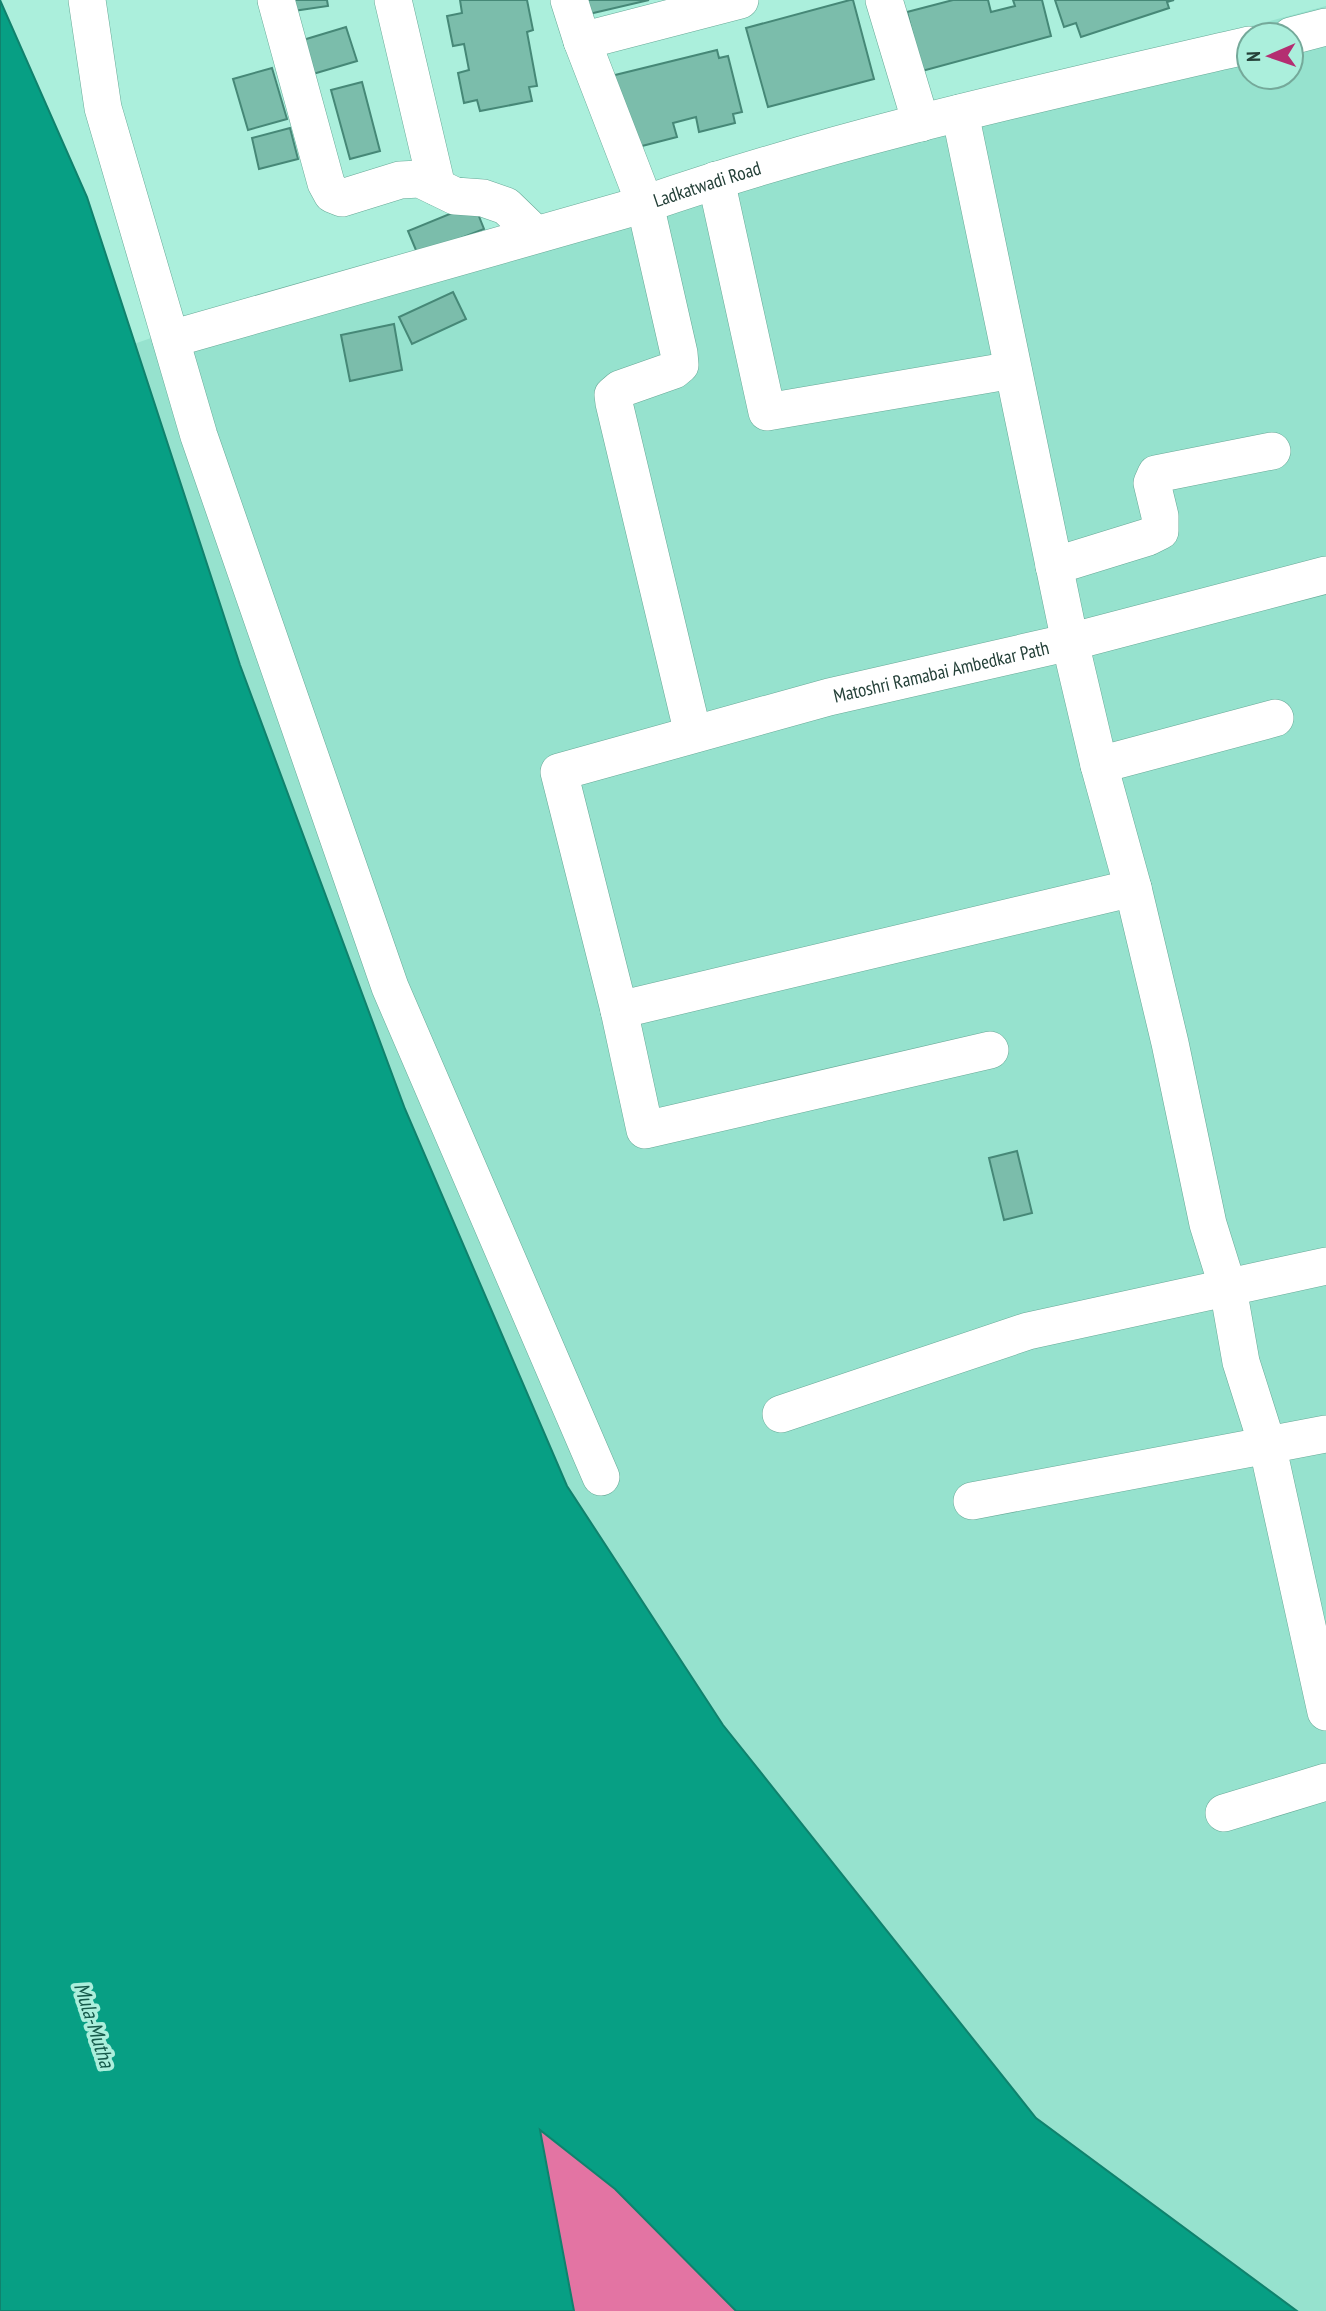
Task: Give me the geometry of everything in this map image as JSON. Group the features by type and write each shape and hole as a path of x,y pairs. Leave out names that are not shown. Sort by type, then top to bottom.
{"street":[{"path":"87,0 103,108 199,436 390,987 601,1477"},
{"path":"276,0 326,183 332,194 342,198 400,180 420,179 455,196 483,198 506,206 535,234"},
{"path":"393,0 437,187"},
{"path":"569,0 645,205 680,365 674,370 621,389 614,395 614,403 693,734"},
{"path":"582,41 740,0"},
{"path":"884,0 921,123"},
{"path":"1305,32 1326,27"},
{"name":"Ladkatwadi Road","path":"171,339 645,205 716,180 921,123 1235,48"},
{"path":"960,113 1098,765 1133,888 1170,1043 1208,1224 1228,1288 1241,1362 1267,1444 1326,1712"},
{"path":"716,180 767,412 1013,370"},
{"path":"1054,566 1160,531 1160,516 1152,483 1156,474 1272,451"},
{"name":"Matoshri Ramabai Ambedkar Path","path":"619,1010 559,772 829,697 1070,642 1326,575"},
{"path":"1098,765 1275,718"},
{"path":"990,1049 645,1130 619,1010 1133,888"},
{"path":"781,1413 1028,1331 1326,1266"},
{"path":"972,1501 1326,1434"},
{"path":"1224,1813 1326,1782"}],"shaded area":[{"path":"1326,6 1326,2311 489,2311 0,391 151,338 180,325 1235,30 1235,91 1305,91 1305,21 1270,21"},
{"path":"539,2130 615,2189 736,2311 574,2311"}],"water":[{"name":"Mula-Mutha","path":"0,0 87,197 240,665 405,1109 567,1486 723,1725 1036,2118 1297,2311 736,2311 615,2189 540,2130 574,2311 0,2311"}],"building":[{"path":"291,0 327,0 328,6 293,11"},
{"path":"460,0 527,0 533,30 527,32 537,86 529,87 532,101 480,111 477,100 464,103 458,73 469,70 464,44 453,46 447,16 462,13"},
{"path":"586,0 649,0 589,14"},
{"path":"853,0 874,79 768,107 746,28"},
{"path":"953,0 988,0 991,12 1015,6 1013,0 1042,0 1051,36 922,71 907,12"},
{"path":"1055,0 1174,0 1167,2 1169,8 1081,37 1076,23 1064,27"},
{"path":"346,27 357,61 313,74 303,40"},
{"path":"717,50 719,58 728,56 742,112 733,114 735,123 699,132 696,117 673,123 677,137 638,147 611,76"},
{"path":"272,68 287,119 248,130 233,79"},
{"path":"362,82 380,151 350,159 331,90"},
{"path":"290,128 298,159 259,169 252,138"},
{"path":"474,204 484,229 418,255 408,231"},
{"path":"453,292 466,319 412,344 399,317"},
{"path":"394,324 402,370 350,381 341,335"},
{"path":"1017,1151 1032,1213 1004,1220 989,1158"}]}
